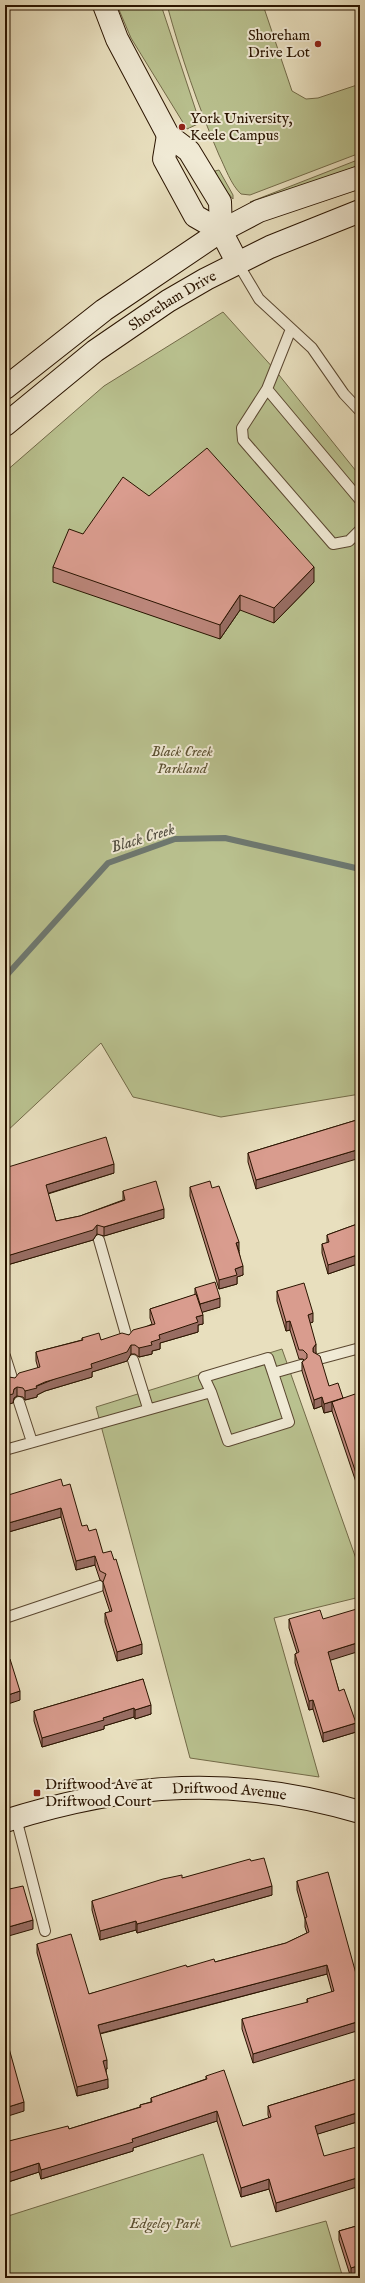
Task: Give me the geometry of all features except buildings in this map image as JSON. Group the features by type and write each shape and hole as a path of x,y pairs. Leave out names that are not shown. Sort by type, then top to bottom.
{"street":[{"path":"104,5 117,38 168,135 189,151 220,202 221,231 237,262"},
{"name":"Shoreham Drive","path":"5,388 104,310 221,231 259,211 360,178"},
{"name":"Shoreham Drive","path":"5,425 95,351 168,301 237,262 360,210"},
{"name":"Driftwood Avenue","path":"10,1819 59,1805 95,1797 132,1791 184,1787 224,1787 268,1791 313,1799 360,1812"}],"lane":[{"path":"237,262 260,299 290,329 312,348 344,394 360,411"},
{"path":"290,329 267,389 242,428 243,440 333,544 349,540 360,530"},
{"path":"267,389 360,500"},
{"path":"99,1240 127,1338"},
{"path":"319,1359 360,1348"},
{"path":"5,1356 13,1381"},
{"path":"268,1358 273,1373 288,1422 228,1441 204,1377 268,1358"},
{"path":"133,1360 148,1408"},
{"path":"273,1373 301,1365"},
{"path":"5,1450 148,1408 210,1392"},
{"path":"19,1402 32,1442"},
{"path":"5,1618 100,1586"},
{"path":"10,1819 45,1931"}],"green space":[{"path":"117,5 161,5 200,123 187,129 131,38"},
{"path":"167,5 263,5 292,91 306,99 318,98 360,84 360,153 250,195 241,194 228,176 204,118 184,62"},
{"path":"360,159 360,165 257,203 250,202"},
{"path":"219,170 233,195 233,199 221,185 215,171"},
{"name":"Black Creek Parkland","path":"223,312 275,370 360,476 360,1094 221,1117 133,1097 101,1043 5,1133 5,472 104,386"},
{"path":"282,1349 360,1570 360,1597 274,1618 319,1777 190,1758 96,1407"},
{"name":"Edgeley Park","path":"203,2154 231,2247 326,2221 343,2278 5,2278 5,2217"}],"waterway":[{"name":"Black Creek","path":"5,977 108,863 175,839 225,838 360,869"}],"place":[{"name":"Shoreham Drive Lot","path":"318,44"},
{"name":"York University, Keele Campus","path":"182,127"},
{"name":"Driftwood Ave at Driftwood Court","path":"37,1793"}]}
